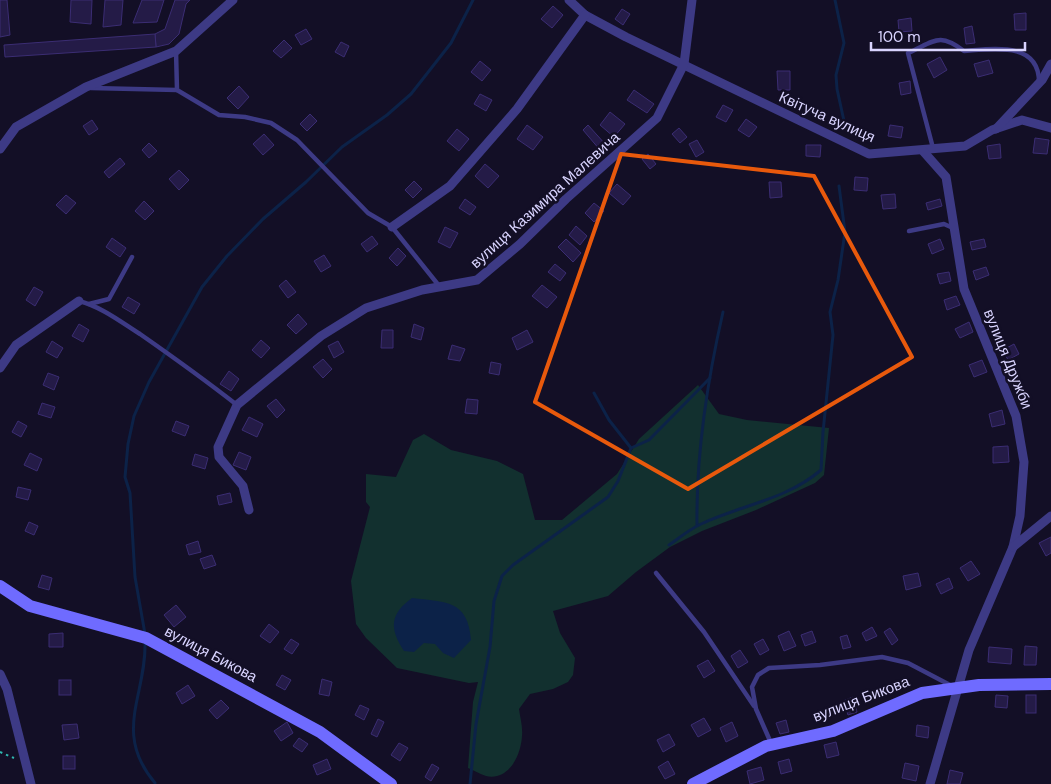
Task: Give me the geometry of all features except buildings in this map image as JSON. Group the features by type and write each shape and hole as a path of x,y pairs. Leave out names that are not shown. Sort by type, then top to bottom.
{"street":[{"path":"0,149 16,127 86,87 176,52 233,0"},
{"name":"Квітуча вулиця","path":"569,0 584,14 626,37 870,154 965,146 995,130 1022,120 1051,128"},
{"path":"684,64 692,0"},
{"path":"392,227 450,186 517,109 584,14"},
{"name":"вулиця Казимира Малевича","path":"249,510 243,486 219,457 218,448 237,405 322,336 366,308 422,290 477,280 520,244 566,199 657,118 684,64"},
{"path":"995,130 1039,82 1051,64"},
{"name":"вулиця Дружби","path":"923,151 946,177 964,289 1016,416 1024,462 1020,516 1012,548 969,650 930,784"},
{"path":"0,368 16,344 79,301"},
{"path":"1012,548 1051,516"},
{"name":"вулиця Бикова","path":"0,586 30,606 146,638 320,732 391,784"},
{"path":"0,674 7,689 31,784"},
{"name":"вулиця Бикова","path":"693,784 772,744 833,731 922,693 979,685 1051,684"}],"lane":[{"path":"933,148 908,53 938,40 950,40 964,52 1013,51 1028,55 1034,62 1039,70 1039,82"},
{"path":"176,52 176,90"},
{"path":"86,87 176,90 219,115 245,117 271,123 297,140 368,213 392,227 440,286"},
{"path":"909,231 944,224 954,229"},
{"path":"89,304 109,299 132,257"},
{"path":"79,301 114,317 182,362 237,405"},
{"path":"656,573 704,632 756,710 772,744"},
{"path":"756,710 752,687 758,675 769,668 793,665 820,665 882,658 908,663 959,688"}],"path":[{"path":"0,752 26,762"}],"highlighted area":[{"path":"621,154 814,176 912,357 688,489 535,402"}],"green space":[{"path":"698,385 719,414 747,420 829,428 824,475 815,483 756,510 702,531 670,547 608,596 553,611 560,633 575,658 573,675 568,682 553,689 530,694 519,709 522,729 521,743 516,758 507,771 501,775 486,776 468,768 473,702 478,682 469,683 397,668 366,638 356,624 351,581 370,507 366,502 366,474 396,477 413,440 424,434 451,450 497,461 523,474 535,520 562,520 617,474 639,439"}],"water":[{"path":"412,598 445,602 460,610 465,617 471,640 454,658 443,653 435,644 424,643 414,652 404,651 396,635 394,622 399,610"}],"waterway":[{"path":"145,634 135,577 130,493 125,477 128,444 134,416 149,382 202,287 227,256 263,219 306,182 342,147 387,115 411,94 451,43 473,0"},
{"path":"835,0 844,43 836,75 844,121 838,129"},
{"path":"669,545 701,524 778,495 807,480 821,470 833,335 830,312 838,280 845,232 839,186"},
{"path":"697,525 698,471 704,418 723,312"},
{"path":"631,448 649,440 710,378"},
{"path":"470,784 476,724 490,647 494,601 502,576 513,565 608,497 618,481 631,448 609,420 594,393"},
{"path":"145,641 144,661 133,730 142,764 155,783"}]}
